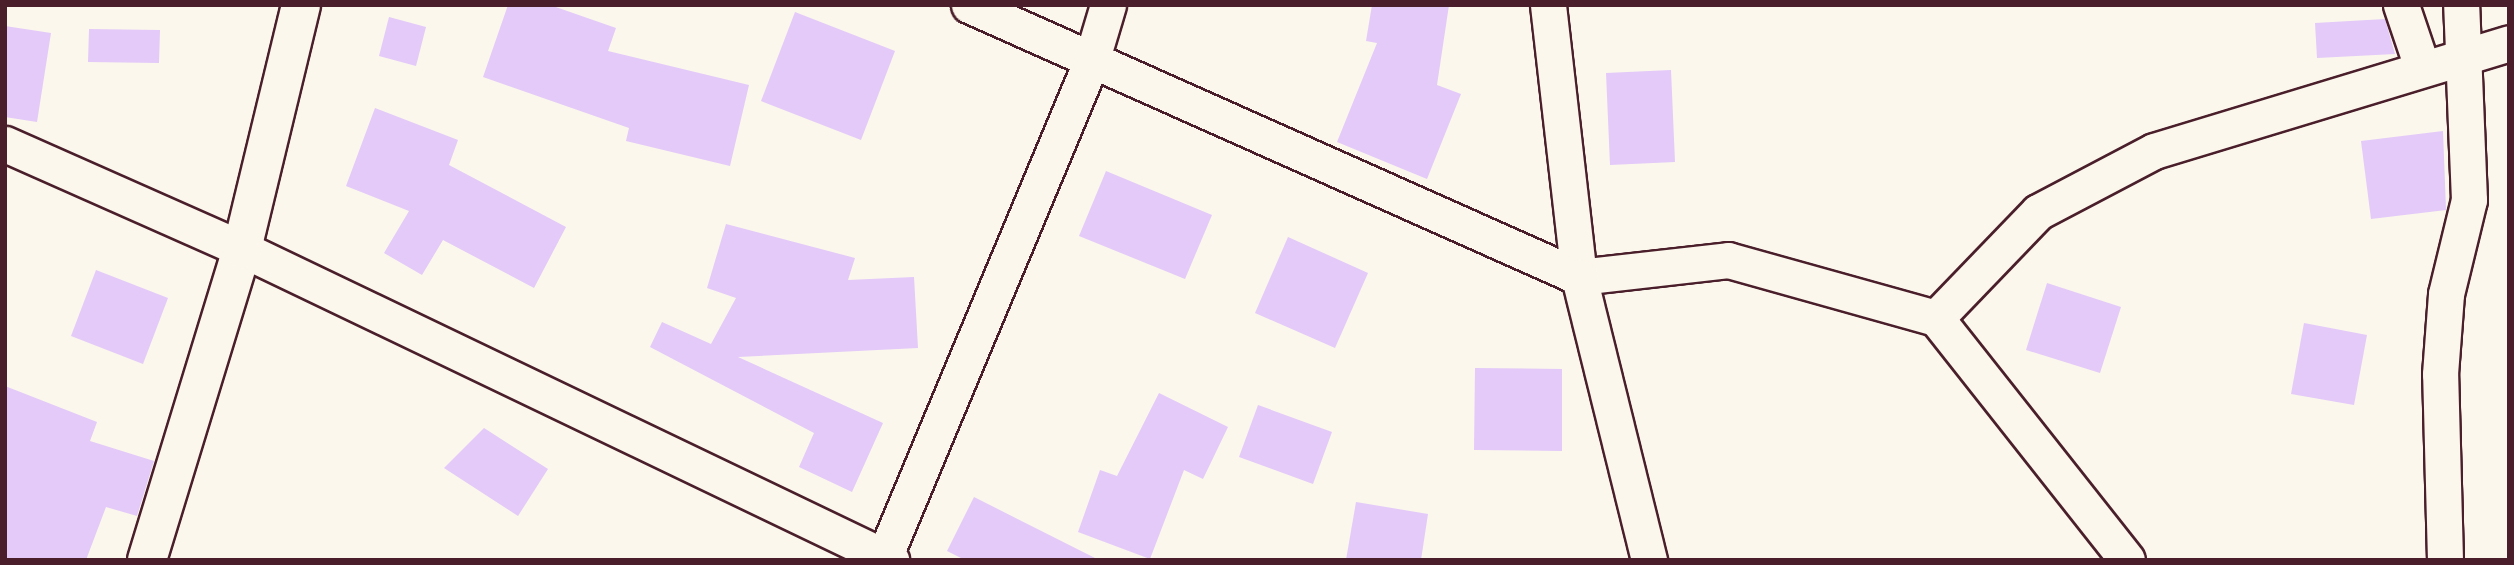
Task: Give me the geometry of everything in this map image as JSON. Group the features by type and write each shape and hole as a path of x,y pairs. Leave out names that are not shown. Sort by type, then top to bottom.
{"street":[{"path":"147,560 242,249 301,5"},
{"path":"969,5 1091,62 1579,277 1728,260 1936,318 2127,560"},
{"path":"5,144 242,249 886,559 1091,62 1108,5"},
{"path":"1548,5 1579,277 1649,560"},
{"path":"2401,5 2422,67"},
{"path":"2445,560 2440,374 2446,294 2469,200 2461,5"},
{"path":"1936,318 2038,212 2154,151 2422,67 2509,43"}],"building":[{"path":"508,5 550,5 616,28 608,51 749,85 730,166 626,141 629,128 483,77"},
{"path":"1372,5 1449,5 1437,85 1461,94 1427,179 1337,142 1377,43 1366,41"},
{"path":"795,12 895,51 861,140 761,101"},
{"path":"389,17 426,27 416,66 379,56"},
{"path":"2385,19 2395,54 2317,58 2315,23"},
{"path":"5,26 51,33 37,122 5,117"},
{"path":"89,29 160,30 159,63 88,62"},
{"path":"1671,70 1675,162 1610,165 1606,73"},
{"path":"375,108 458,140 449,165 566,227 534,288 443,240 422,275 384,253 409,211 346,186"},
{"path":"2443,131 2446,210 2371,219 2361,141"},
{"path":"1106,171 1212,215 1185,279 1079,236"},
{"path":"726,224 855,258 848,280 914,277 918,348 738,357 883,423 852,492 799,467 814,433 650,347 662,322 711,344 736,298 707,288"},
{"path":"1288,237 1368,273 1335,348 1255,313"},
{"path":"96,270 168,298 143,364 71,336"},
{"path":"2047,283 2121,307 2100,373 2026,350"},
{"path":"2304,323 2367,335 2354,405 2291,394"},
{"path":"1475,368 1562,369 1562,451 1474,450"},
{"path":"5,386 97,422 90,441 154,461 137,516 106,507 86,560 5,560"},
{"path":"1159,393 1228,427 1203,479 1184,470 1150,559 1078,532 1100,470 1117,476"},
{"path":"1258,405 1332,432 1313,484 1239,457"},
{"path":"484,428 548,469 518,516 444,468"},
{"path":"974,497 1099,560 965,560 947,551"},
{"path":"1356,502 1428,514 1421,560 1346,560"}]}
